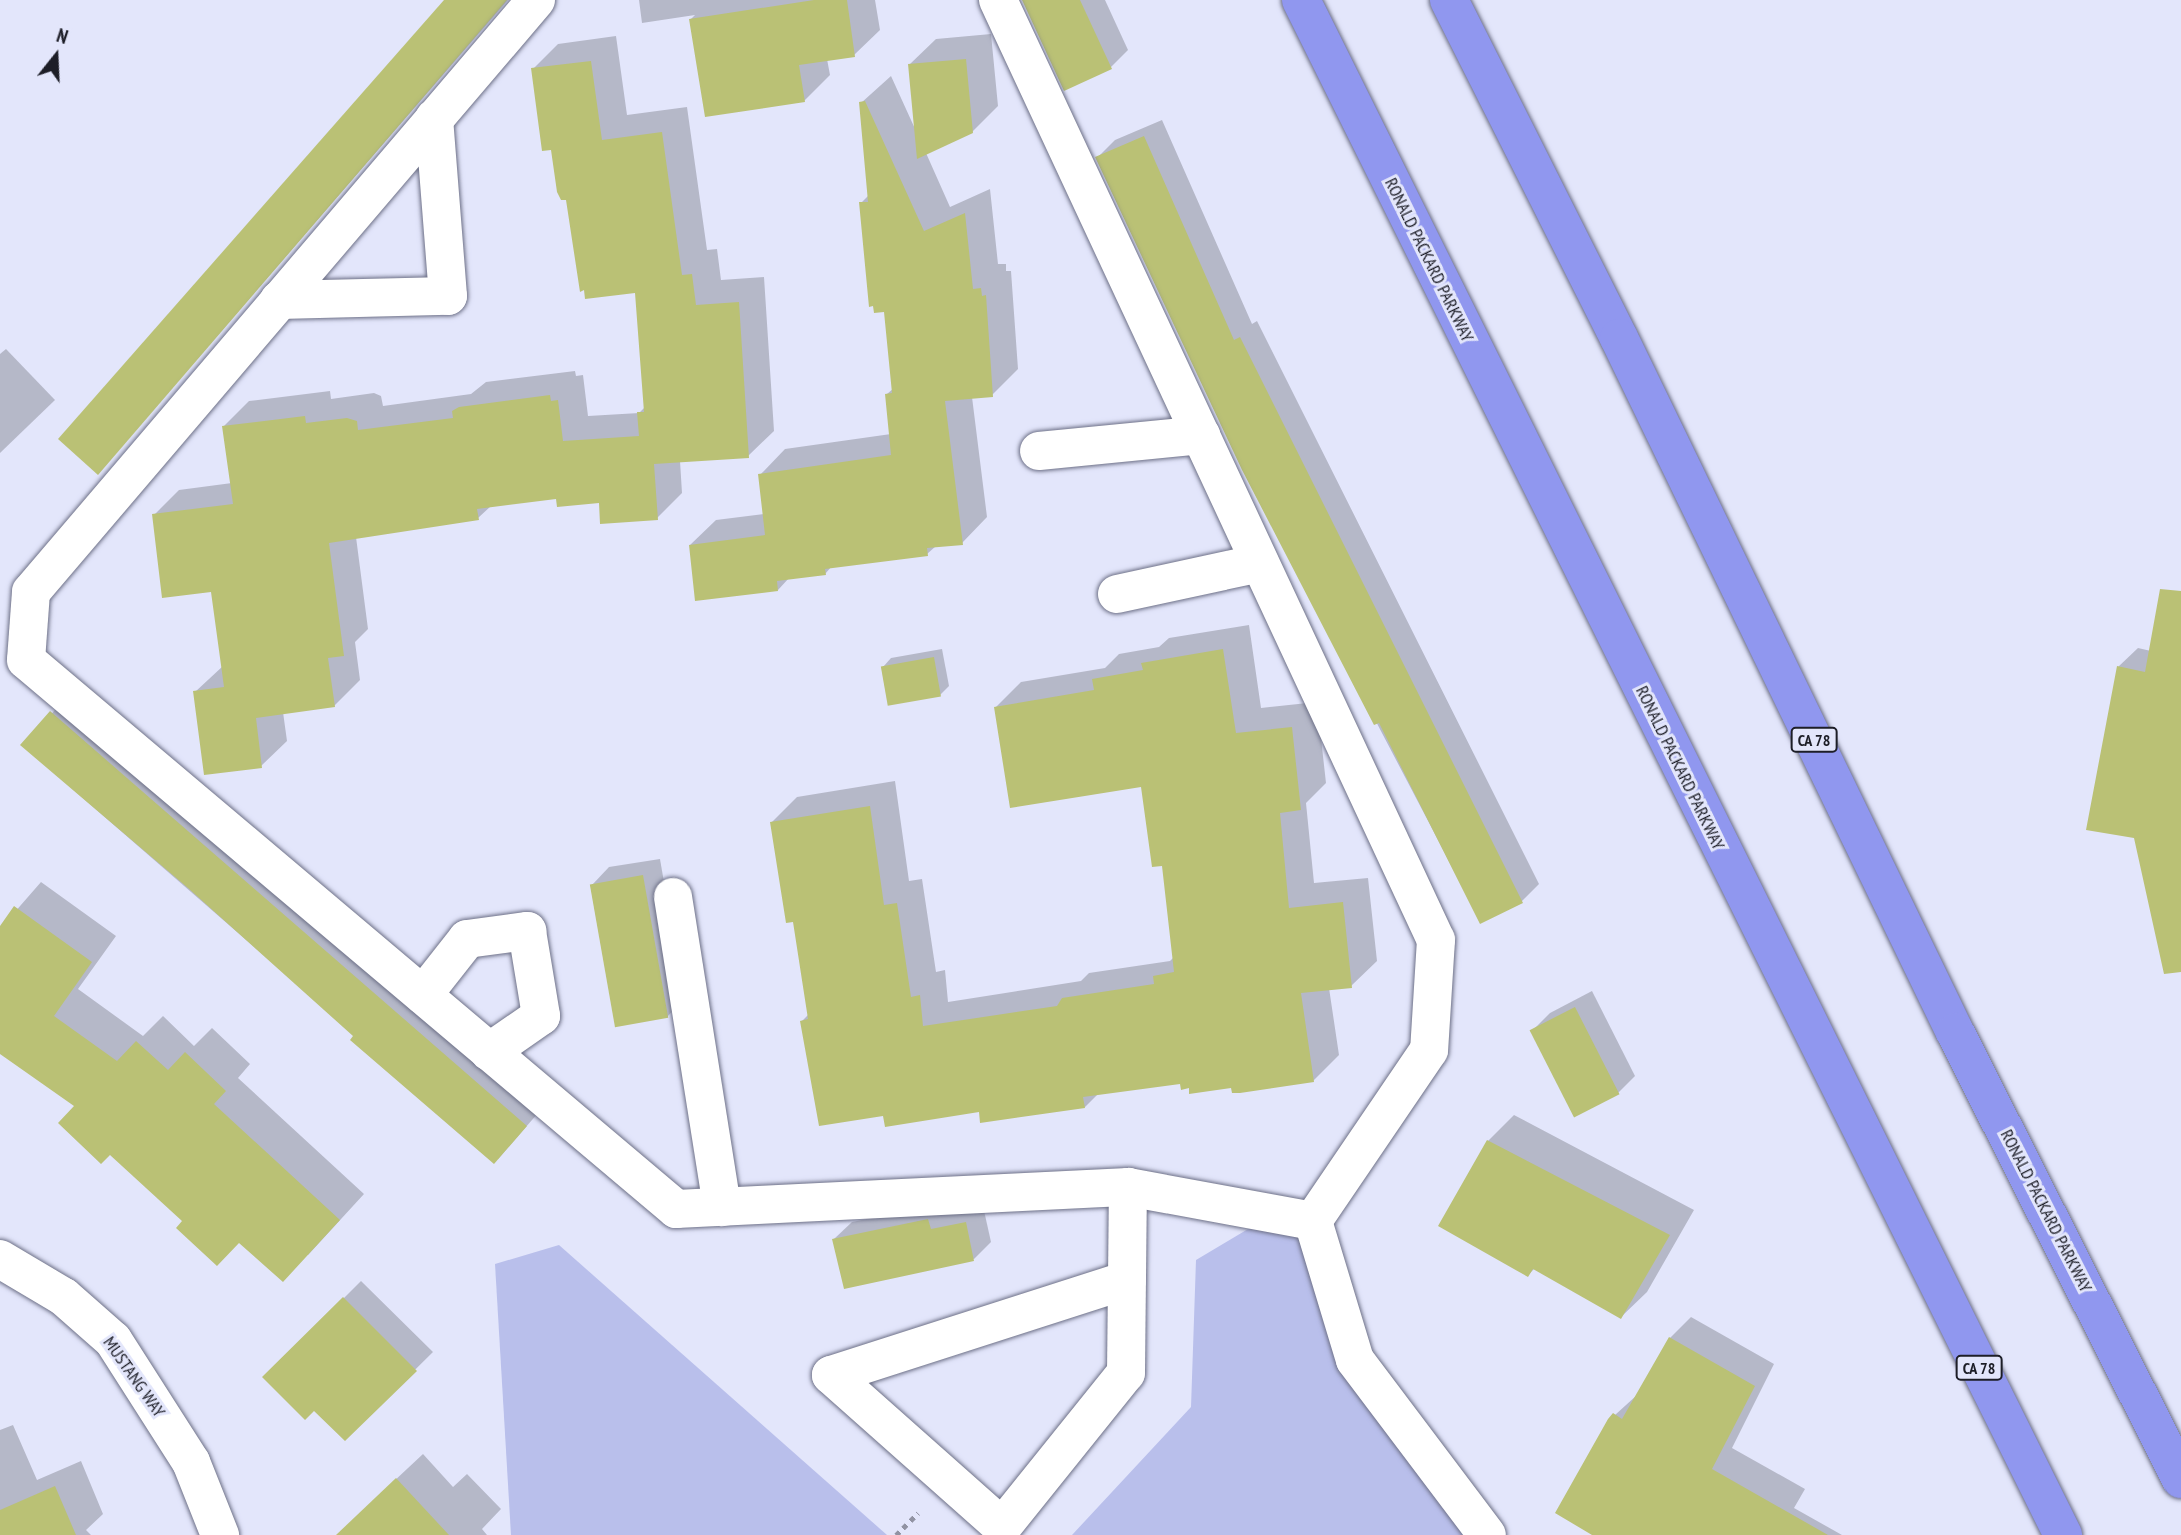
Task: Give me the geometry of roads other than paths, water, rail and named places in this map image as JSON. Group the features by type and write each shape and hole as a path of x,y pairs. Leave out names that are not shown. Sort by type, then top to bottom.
{"highway":[{"name":"RONALD PACKARD PARKWAY","path":"1301,0 2063,1535"},
{"name":"RONALD PACKARD PARKWAY","path":"1449,0 1625,350 1955,1032 2181,1479"}],"street":[{"path":"536,0 31,592 26,660 676,1209 1128,1187 1313,1221"},
{"path":"998,0 1436,940 1429,1050 1313,1221"},
{"path":"279,300 448,296 434,120"},
{"path":"1039,450 1201,435"},
{"path":"1117,594 1260,563"},
{"path":"673,897 722,1207"},
{"path":"423,995 467,939 527,932 541,1017 489,1052"},
{"path":"1127,1280 831,1375 1002,1527 1126,1373 1127,1280 1128,1187"},
{"path":"1313,1221 1355,1360 1487,1535"},
{"name":"MUSTANG WAY","path":"0,1259 64,1297 113,1340 191,1462 220,1535"}]}
